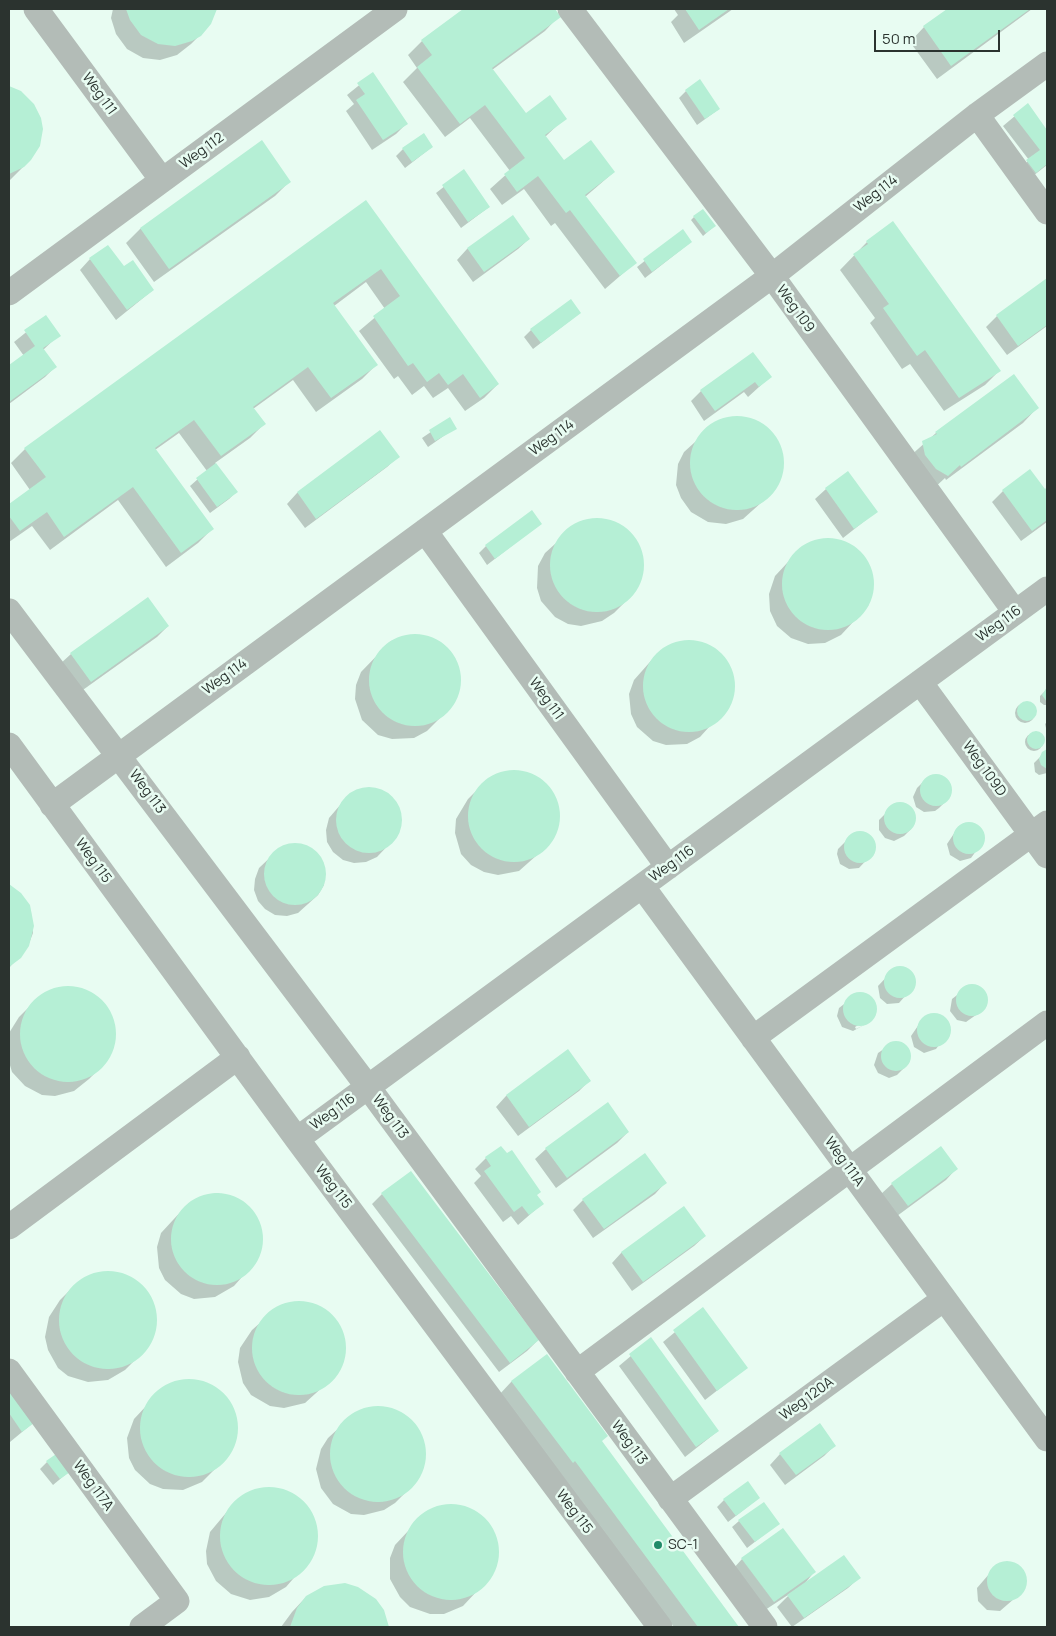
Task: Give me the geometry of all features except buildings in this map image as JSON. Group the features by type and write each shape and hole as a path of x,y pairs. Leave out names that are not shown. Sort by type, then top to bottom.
{"lane":[{"name":"Weg 111","path":"36,9 162,180"},
{"name":"Weg 112","path":"9,293 395,9"},
{"name":"Weg 109","path":"570,9 772,276 1015,612"},
{"name":"Weg 114","path":"52,804 772,276 976,115 1047,64"},
{"path":"976,115 1047,212"},
{"name":"Weg 111","path":"425,531 668,867"},
{"name":"Weg 116","path":"297,1139 1047,588"},
{"name":"Weg 113","path":"9,611 119,754 368,1087 765,1627"},
{"name":"Weg 109D","path":"920,682 1040,829 1047,856"},
{"name":"Weg 115","path":"11,754 52,804 297,1139 660,1627"},
{"path":"753,1038 1040,829"},
{"name":"Weg 111A","path":"642,886 1047,1439"},
{"path":"577,1372 1047,1023"},
{"path":"9,1227 238,1057"},
{"name":"Weg 120A","path":"670,1499 944,1299"},
{"name":"Weg 117A","path":"9,1371 177,1601 142,1627"}],"place":[{"name":"SC-1","path":"658,1545"}]}
